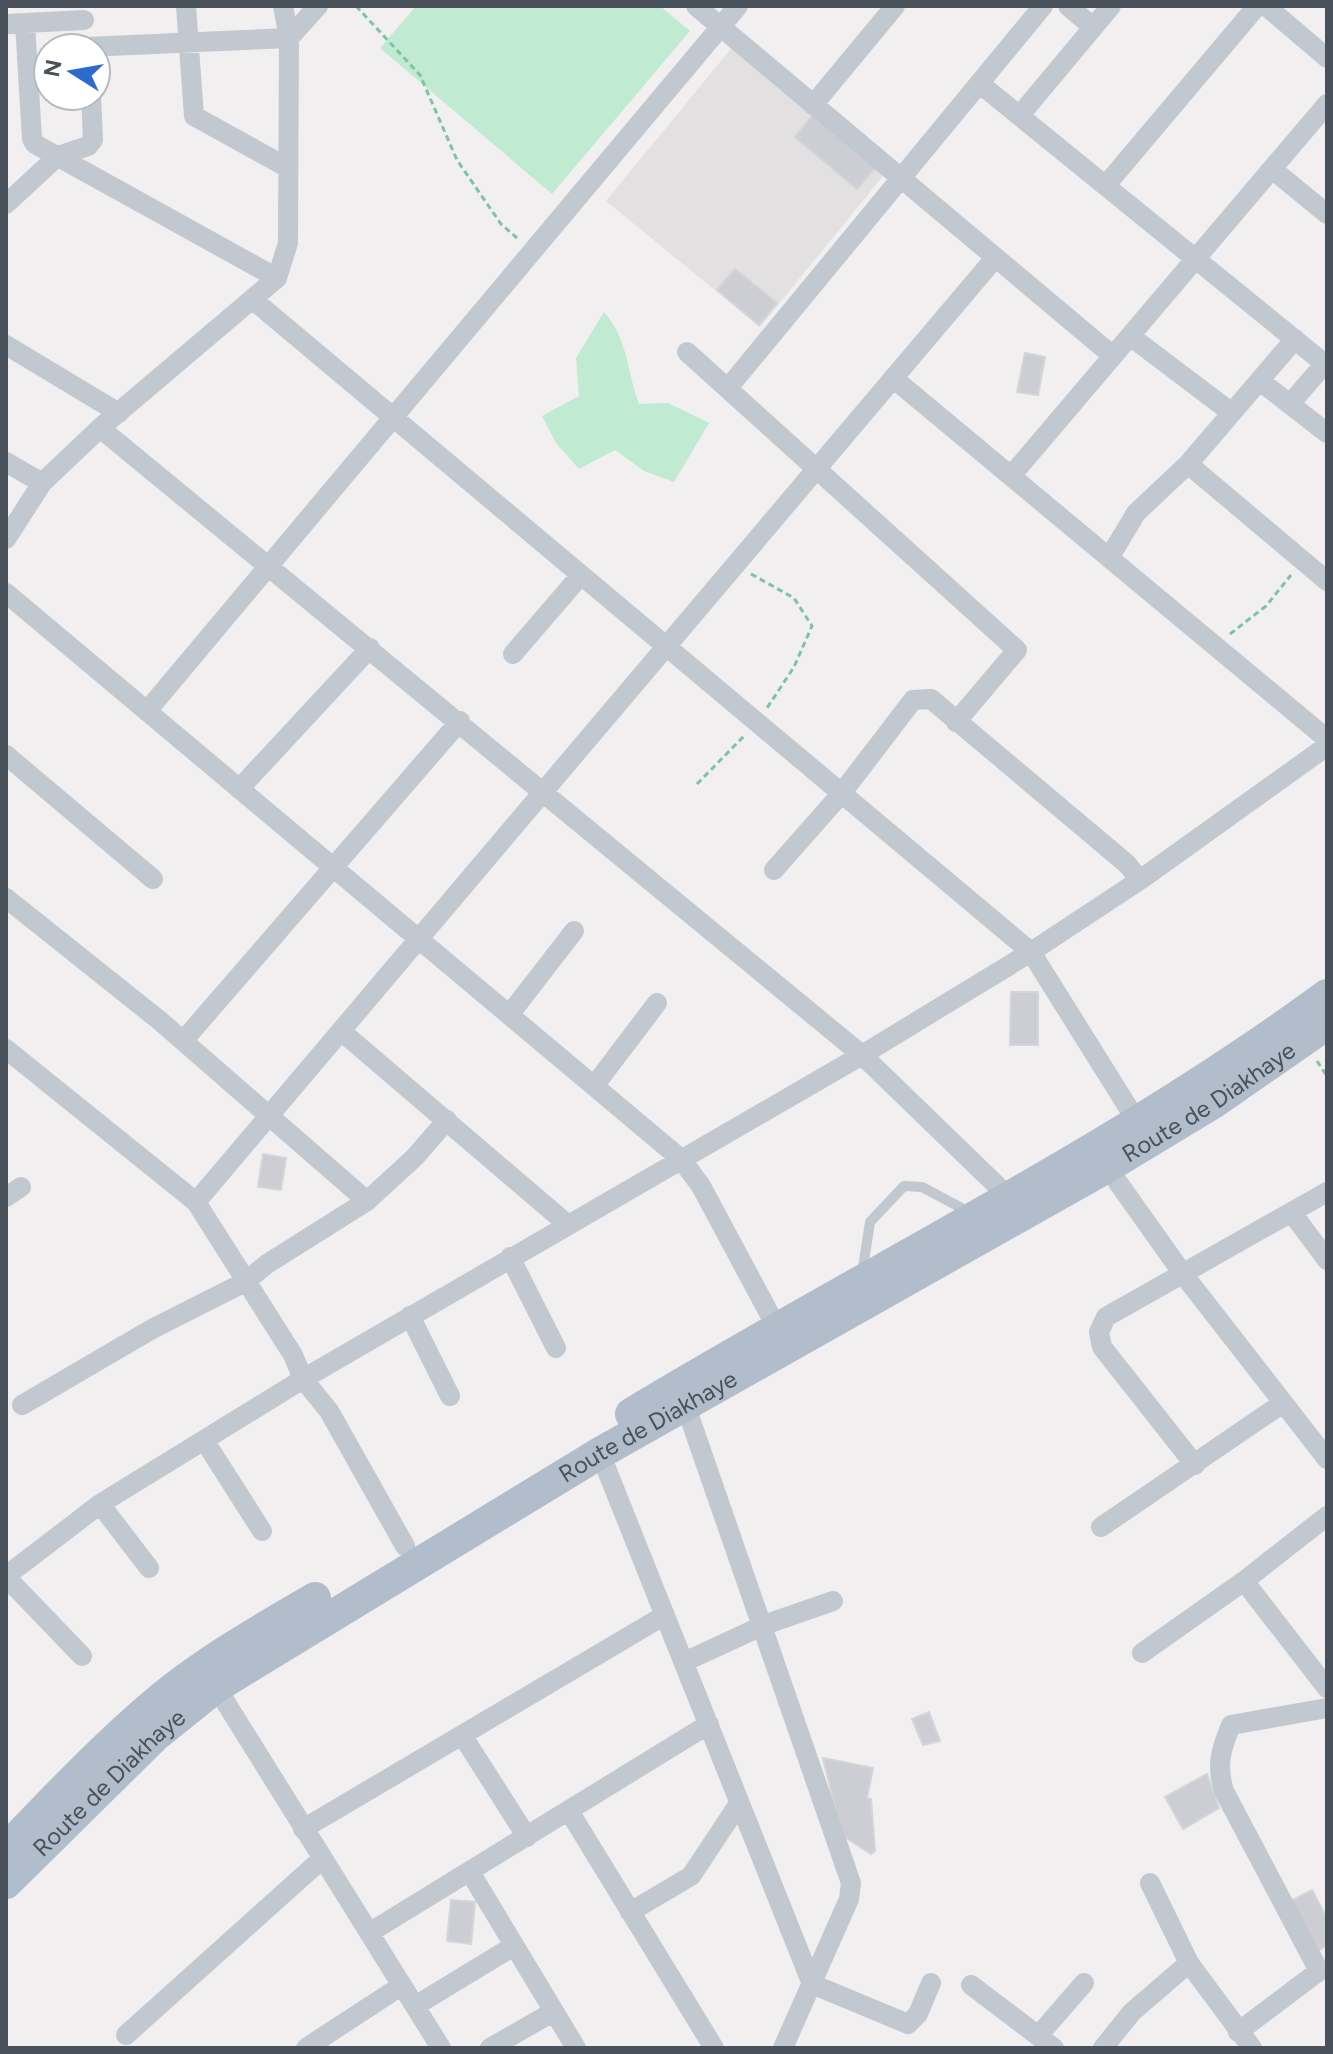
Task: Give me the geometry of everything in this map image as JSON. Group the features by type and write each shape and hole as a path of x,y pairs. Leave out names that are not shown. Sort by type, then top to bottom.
{"main road":[{"name":"Route de Diakhaye","path":"6,1883 109,1779 216,1687 600,1453 686,1407 1017,1204 1136,1120 1271,1036 1327,995"},
{"name":"Route de Diakhaye","path":"6,1849 102,1751 161,1698 247,1638 974,1215 1017,1204 1107,1167 1213,1103 1327,1024"}],"street":[{"path":"186,6 194,116 288,168"},
{"path":"6,539 42,483 100,428 277,278 288,243 289,38 283,6"},
{"path":"112,47 289,38 318,6"},
{"path":"696,6 1113,356"},
{"path":"147,711 738,6"},
{"path":"813,105 895,6"},
{"path":"728,388 1043,6"},
{"path":"1068,6 1093,27"},
{"path":"1020,115 1111,6"},
{"path":"1106,185 1257,6"},
{"path":"1266,6 1327,58"},
{"path":"84,13 15,23 32,139 277,278"},
{"path":"979,83 1326,363 1290,404"},
{"path":"1011,476 1327,104"},
{"path":"6,204 58,156 88,146 93,140 92,112"},
{"path":"1272,169 1327,214"},
{"path":"196,1202 995,258"},
{"path":"252,299 1031,952 1136,1120"},
{"path":"1130,336 1232,413"},
{"path":"1109,558 1136,513 1188,464 1295,339"},
{"path":"6,345 119,413"},
{"path":"687,352 818,467 1017,650 956,722"},
{"path":"893,378 1327,739"},
{"path":"1260,381 1327,433"},
{"path":"100,428 460,721 862,1055 1017,1204"},
{"path":"6,462 42,483"},
{"path":"1188,464 1327,581"},
{"path":"513,654 580,576"},
{"path":"6,593 681,1159 701,1186 777,1328"},
{"path":"239,789 370,648"},
{"path":"774,870 841,794 913,700 931,699 1127,864 1140,880"},
{"path":"183,1041 460,721"},
{"path":"82,1656 6,1577 42,1545 100,1504 303,1379 862,1055 1031,952 1140,880 1327,746"},
{"path":"6,755 153,879"},
{"path":"6,898 183,1041 367,1201"},
{"path":"509,1015 574,931"},
{"path":"594,1086 657,1003"},
{"path":"341,1031 567,1224"},
{"path":"6,1049 196,1202 293,1355 303,1379 329,1411 405,1546"},
{"path":"6,1075 24,1063"},
{"path":"22,1405 152,1329 245,1282 267,1264 367,1201 415,1157 447,1120"},
{"path":"1107,1167 1183,1274 1327,1459"},
{"path":"1195,1465 1102,1347 1099,1332 1106,1317 1327,1192"},
{"path":"1292,1213 1327,1260"},
{"path":"510,1257 556,1348"},
{"path":"410,1316 450,1396"},
{"path":"1101,1527 1283,1403"},
{"path":"686,1407 851,1883 849,1899 783,2048"},
{"path":"204,1440 262,1531"},
{"path":"600,1453 812,1984 908,2024 918,2014 931,1983"},
{"path":"100,1504 149,1568"},
{"path":"1142,1653 1244,1581 1327,1516"},
{"path":"1244,1581 1323,1674"},
{"path":"684,1662 764,1625 833,1601"},
{"path":"303,1829 665,1615"},
{"path":"216,1687 441,2048"},
{"path":"1150,1883 1189,1963 1245,2040 1323,1978 1224,1791 1219,1774 1219,1754 1231,1725 1327,1708"},
{"path":"369,1933 709,1724"},
{"path":"462,1735 527,1837"},
{"path":"630,1912 691,1876 738,1805"},
{"path":"569,1811 714,2048"},
{"path":"126,2035 322,1859"},
{"path":"470,1872 512,1947 576,2048"},
{"path":"415,2006 512,1947"},
{"path":"1103,2048 1132,2012 1189,1963"},
{"path":"971,1985 1046,2042 1084,1983"},
{"path":"306,2048 401,1986"},
{"path":"490,2048 553,2012"}],"lane":[{"path":"861,1280 870,1222 904,1186 922,1187 974,1215"}],"path":[{"path":"356,6 420,75 457,160 501,224 532,251"},
{"path":"1215,646 1266,606 1302,561"},
{"path":"697,784 756,724 794,667 812,626 794,598 750,573 738,562"}],"shaded area":[{"path":"734,45 887,171 760,327 606,201"}],"green space":[{"path":"416,6 660,6 690,31 552,194 380,48"},
{"path":"604,312 623,345 639,404 668,403 709,423 674,482 644,471 615,450 579,469 556,443 542,416 579,396 576,358"}],"building":[{"path":"812,116 875,168 857,189 795,137"},
{"path":"735,269 777,303 759,325 717,290"},
{"path":"1025,353 1045,357 1038,395 1017,392"},
{"path":"1011,992 1038,992 1038,1045 1010,1045"},
{"path":"263,1154 286,1158 281,1190 258,1187"},
{"path":"929,1712 940,1741 923,1745 912,1719"},
{"path":"823,1758 873,1768 867,1798 871,1799 875,1851 871,1854 837,1832 838,1819"},
{"path":"1207,1774 1219,1808 1183,1829 1165,1797"},
{"path":"1312,1890 1327,1918 1327,1945 1319,1950 1289,1902"},
{"path":"451,1900 475,1902 471,1944 447,1941"}]}
